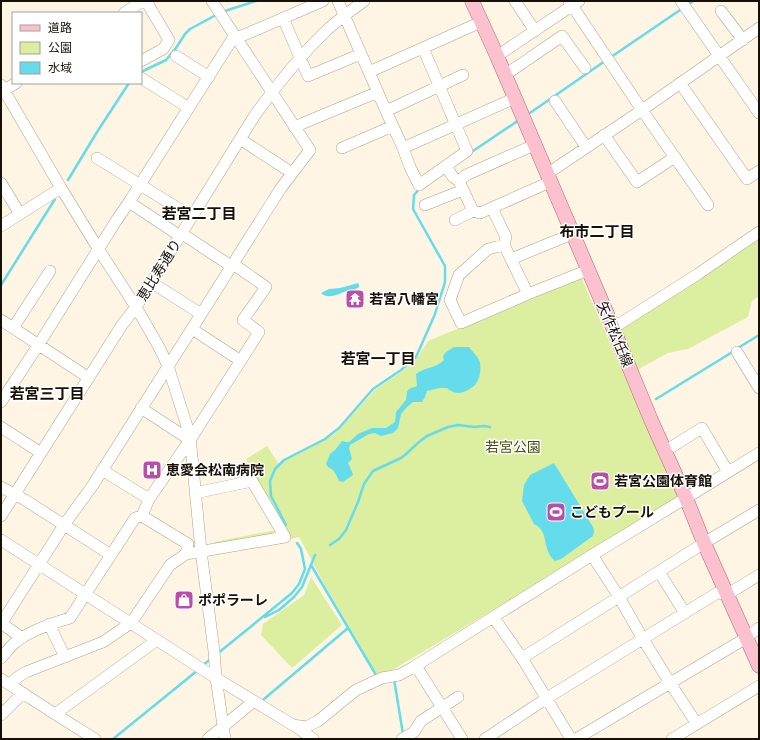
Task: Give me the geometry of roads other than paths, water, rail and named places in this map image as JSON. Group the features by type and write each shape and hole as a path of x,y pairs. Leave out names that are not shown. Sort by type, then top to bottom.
{"main road":[{"name":"矢作松任線","path":"472,1 515,98 704,543 759,666"}],"street":[{"path":"126,12 144,1 169,40 163,49 142,60"},
{"path":"22,638 1,624 38,564 93,485 281,188 310,150 212,1"},
{"path":"338,1 419,185 447,168 468,151 423,48"},
{"name":"恵比寿通り","path":"1,516 122,325 136,307 254,115 300,58 325,31 364,1"},
{"path":"515,1 535,31"},
{"path":"1,402 5,387 40,344 116,221 233,38 237,38 315,3"},
{"path":"497,56 535,31 573,3 607,58 708,206"},
{"path":"683,4 719,56 757,106"},
{"path":"721,10 743,40"},
{"path":"283,18 308,76 361,54"},
{"path":"369,72 481,22"},
{"path":"455,220 472,211 480,213 492,208 548,178 586,147 642,110 759,28"},
{"path":"505,75 562,36 585,68"},
{"path":"176,56 209,77"},
{"path":"386,111 463,75"},
{"path":"142,79 189,108"},
{"path":"680,83 747,179 759,171"},
{"path":"14,84 2,89 99,250 136,307 168,366 190,440 201,551 216,678 225,739"},
{"path":"294,127 378,92"},
{"path":"403,148 515,98"},
{"path":"554,101 586,147"},
{"path":"342,148 393,126"},
{"path":"604,135 637,182 675,157"},
{"path":"240,139 292,173"},
{"path":"426,205 461,186 466,175 534,145"},
{"path":"97,158 192,217"},
{"path":"447,168 461,186 472,211"},
{"path":"1,183 20,214"},
{"path":"1,226 61,188"},
{"path":"129,202 266,287 243,320 259,332 190,440 149,499 142,516"},
{"path":"492,208 506,237 504,245 528,294"},
{"path":"613,328 698,274 759,232"},
{"path":"511,259 572,234"},
{"path":"504,245 488,249 459,274 450,300 461,323 588,270"},
{"path":"50,271 5,325 40,344 89,378"},
{"path":"151,282 201,314"},
{"path":"192,329 241,361"},
{"path":"736,352 759,388"},
{"path":"141,408 190,440"},
{"path":"1,426 41,453"},
{"path":"665,452 702,428 728,472"},
{"path":"293,725 306,727 318,721 356,690 382,678 399,675 416,666 759,452"},
{"path":"102,470 149,499"},
{"path":"5,681 103,642 131,623 170,565 186,554 285,537 252,481 195,493"},
{"path":"1,487 26,500 111,555"},
{"path":"522,658 759,510"},
{"path":"1,658 15,642 49,624 70,618 135,518 142,516 188,544 186,554"},
{"path":"1,540 201,669 293,725 313,739"},
{"path":"592,555 619,597 670,683 697,724"},
{"path":"659,572 685,613"},
{"path":"485,739 547,698 718,593 728,594 759,575"},
{"path":"494,618 522,658 571,739"},
{"path":"49,624 65,657"},
{"path":"576,739 741,641 759,628"},
{"path":"55,714 157,640"},
{"path":"416,666 462,739"},
{"path":"5,681 95,739"},
{"path":"672,739 759,686"},
{"path":"1,716 23,693"},
{"path":"402,739 414,732 420,721 458,697"},
{"path":"208,739 254,701"}],"water":[{"path":"358,283 359,287 356,289 335,295 328,296 321,293 329,289 340,288"},
{"path":"454,347 469,347 476,355 480,363 480,373 476,384 469,390 460,393 453,392 447,388 427,391 422,402 413,402 401,414 398,428 393,433 381,436 375,433 369,434 350,445 349,448 352,459 348,463 353,475 343,482 339,481 334,471 326,464 330,454 342,441 349,442 358,434 372,428 386,428 395,422 396,412 406,400 407,392 409,389 417,386 416,374 441,363 444,360 443,356 446,352"},
{"name":"こどもプール","path":"554,463 594,531 593,536 561,559 555,561 548,552 542,531 534,524 522,501 524,485 530,475"}],"waterway":[{"path":"223,12 256,1"},
{"path":"687,5 693,1"},
{"path":"611,57 683,8"},
{"path":"142,72 166,60 190,29 216,15"},
{"path":"527,115 605,61"},
{"path":"68,180 128,84"},
{"path":"470,153 519,120"},
{"path":"286,525 271,496 270,481 275,469 284,460 325,439 339,428 373,389 401,370 416,357 435,314 445,282 445,266 413,209 414,195 420,188"},
{"path":"1,285 55,199"},
{"path":"738,348 759,335"},
{"path":"656,399 734,351"},
{"path":"330,545 339,539 346,530 364,484 373,471 401,458 427,436 448,427 458,425 490,427"},
{"path":"217,654 292,593 299,584 305,569 301,549 297,543"},
{"path":"265,617 279,610 294,597 302,587 315,555"},
{"path":"311,565 376,675 379,675"},
{"path":"264,699 348,628"},
{"path":"203,665 212,658"},
{"path":"113,739 198,670"},
{"path":"394,679 403,734"}],"place":[{"name":"若宮八幡宮","path":"355,299"},
{"name":"恵愛会松南病院","path":"152,470"},
{"name":"若宮公園体育館","path":"600,481"},
{"name":"こどもプール","path":"556,512"},
{"name":"ポポラーレ","path":"184,600"}],"district":[{"name":"若宮二丁目","path":"199,214"},
{"name":"布市二丁目","path":"597,232"},
{"name":"若宮一丁目","path":"378,359"},
{"name":"若宮三丁目","path":"47,394"}],"park label":[{"name":"若宮公園","path":"513,447"}]}
